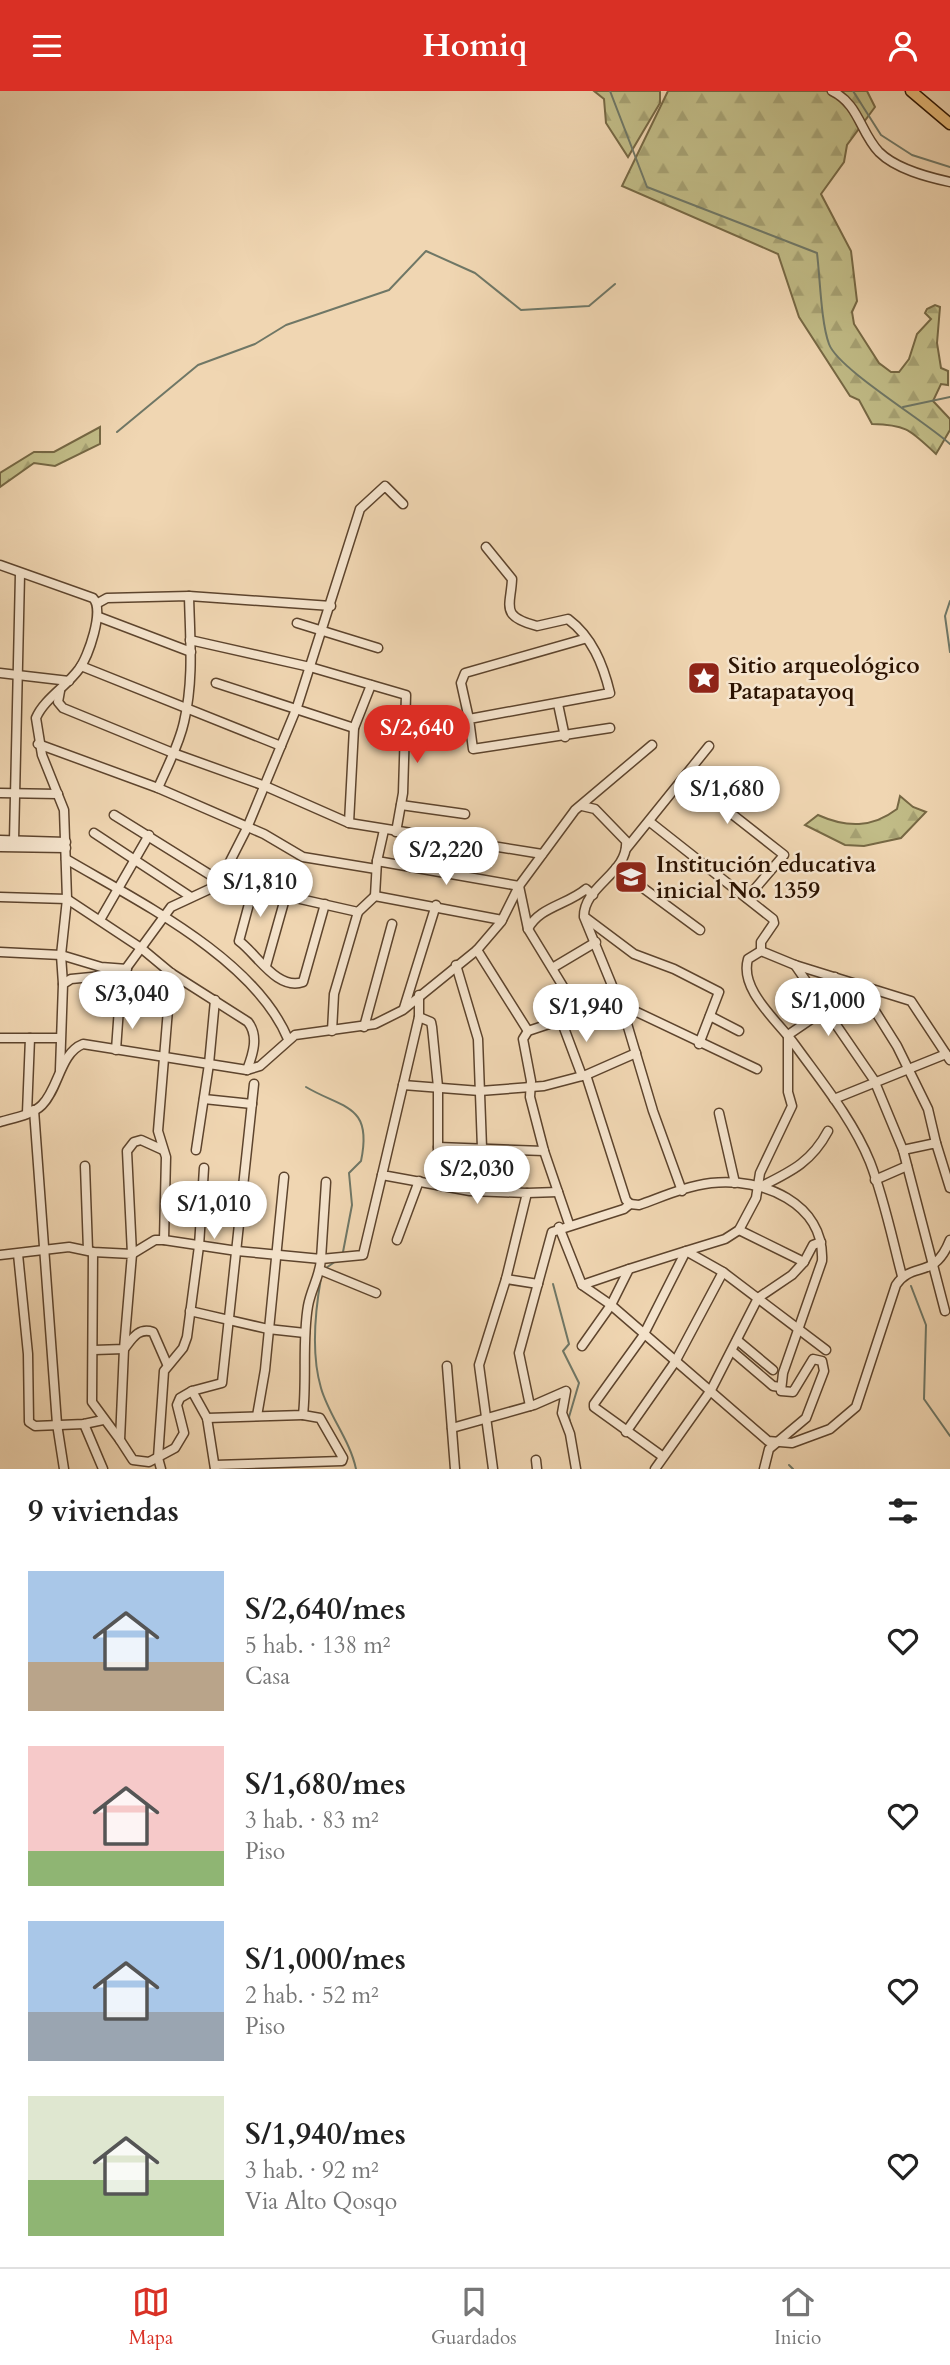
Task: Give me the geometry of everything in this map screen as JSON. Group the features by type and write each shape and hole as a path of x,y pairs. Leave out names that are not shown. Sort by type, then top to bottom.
{"main road":[{"path":"911,91 950,124"}],"street":[{"path":"832,91 855,110 879,152 917,173 950,182"},
{"path":"63,984 72,979 118,975 127,969 161,917 171,907 214,887 220,881 247,828 297,707 360,509 385,486 404,504"},
{"path":"469,719 610,694 600,657 584,639 579,627 568,619 537,626 510,611 507,604 512,579 486,547"},
{"path":"0,565 93,598 98,603 99,617 81,666 38,712 36,718 38,744 64,810 67,899 61,955 63,984 60,1073"},
{"path":"14,841 20,574"},
{"path":"98,603 107,598 188,596 331,606"},
{"path":"158,788 173,753 186,710 191,652 188,596"},
{"path":"99,617 191,652"},
{"path":"297,623 378,647"},
{"path":"584,639 465,673 461,683 475,751 610,728"},
{"path":"190,640 310,667 406,695 401,805 396,832"},
{"path":"81,666 281,746"},
{"path":"0,673 69,681"},
{"path":"216,683 297,707 354,728"},
{"path":"349,824 354,728 371,685"},
{"path":"60,691 58,702 63,708 173,753 265,786 349,824 542,854"},
{"path":"558,704 565,737"},
{"path":"38,744 158,788 264,834 303,857 519,885"},
{"path":"0,1122 31,1112 52,1092 76,1047 91,1044 247,1070 260,1066 295,1035 385,1022 477,950 502,920 519,885 575,810 652,745"},
{"path":"682,1191 620,1004 584,917 587,903 616,868 626,849 709,747"},
{"path":"686,778 784,855 747,898"},
{"path":"0,793 58,794"},
{"path":"401,805 465,814"},
{"path":"582,806 595,810 622,837 626,849"},
{"path":"114,815 220,881 358,912"},
{"path":"650,822 747,898 774,923 761,942 761,950"},
{"path":"332,1031 334,993 358,912 375,896 377,865 384,830"},
{"path":"93,833 191,897"},
{"path":"100,920 149,835"},
{"path":"0,840 66,845"},
{"path":"0,847 66,845"},
{"path":"66,859 161,917 242,975 278,1018 288,1039"},
{"path":"616,868 699,930"},
{"path":"519,885 528,929 554,967 578,1011"},
{"path":"253,889 239,941 281,980 303,982 325,904"},
{"path":"528,929 533,920 544,911 560,906 586,889 593,895"},
{"path":"266,966 286,895"},
{"path":"375,896 436,905 502,920"},
{"path":"0,897 67,899 141,948 171,973 251,1026 254,1047 247,1070"},
{"path":"403,1010 436,905"},
{"path":"584,917 634,954 674,969 719,992 699,1044"},
{"path":"364,1027 392,923"},
{"path":"554,967 596,942"},
{"path":"477,950 528,1031"},
{"path":"761,950 795,965 860,987 896,994 911,1001 948,1057 908,1067 834,1099"},
{"path":"761,950 748,959 745,968 761,1005 788,1035 834,1099 869,1160 902,1276"},
{"path":"0,952 61,955 101,967 127,969"},
{"path":"456,965 478,1039 482,1148"},
{"path":"795,965 874,1080 903,1150 945,1311"},
{"path":"164,1240 163,1150 158,1131 171,973"},
{"path":"816,994 835,977"},
{"path":"860,987 908,1067 928,1109 950,1188"},
{"path":"569,1224 544,1151 530,1097 531,1085 523,1039 528,1031 561,1020 616,994"},
{"path":"0,1255 69,1247 132,1254 155,1240 164,1240 237,1251 321,1259 363,1255 419,1017 419,995"},
{"path":"196,1150 215,1000"},
{"path":"620,1004 699,1044 757,1069"},
{"path":"116,1050 119,1009"},
{"path":"788,1035 826,1009"},
{"path":"710,1016 738,1031"},
{"path":"419,1017 430,1022 432,1027 438,1087 439,1185"},
{"path":"561,1020 584,1075 625,1199 630,1204 639,1205 709,1183 735,1183 758,1188 802,1206 812,1218 821,1242 820,1271 780,1387"},
{"path":"582,1285 725,1239 739,1230 758,1188 760,1173 792,1106 788,1092 788,1035"},
{"path":"0,1038 60,1038"},
{"path":"30,1038 31,1112 57,1425 64,1469"},
{"path":"404,1085 480,1091 544,1086 584,1075 636,1053"},
{"path":"85,1166 94,1350 92,1402 133,1460 149,1462 182,1440 184,1433 177,1405 180,1398 192,1391 222,1383 231,1319 254,1084"},
{"path":"204,1099 252,1104"},
{"path":"719,1113 735,1183"},
{"path":"758,1188 790,1173 816,1153 828,1131"},
{"path":"120,1440 132,1254 127,1151 141,1140 163,1150"},
{"path":"903,1150 936,1143"},
{"path":"438,1147 544,1151"},
{"path":"875,1180 907,1166"},
{"path":"160,1469 158,1458 164,1371 167,1364 183,1348 199,1246 204,1167"},
{"path":"382,1175 470,1191 558,1192"},
{"path":"257,1416 278,1255 284,1177"},
{"path":"397,1240 419,1181"},
{"path":"303,1415 307,1350 305,1333 308,1303 320,1270 326,1182"},
{"path":"493,1469 479,1365 506,1279 527,1193"},
{"path":"530,1406 519,1353 552,1232 559,1227 624,1209 630,1204"},
{"path":"559,1227 582,1285 611,1305 643,1336 711,1390 768,1441 776,1444 792,1443 830,1429 856,1407 896,1285 902,1276 933,1266 943,1257 950,1240"},
{"path":"739,1230 804,1262"},
{"path":"655,1469 711,1390 758,1298 792,1275 804,1262 813,1245 821,1242"},
{"path":"686,1251 723,1272 826,1350"},
{"path":"662,1456 626,1432 594,1404 643,1336 686,1251"},
{"path":"19,1254 28,1354 29,1422 35,1426 85,1424 103,1420"},
{"path":"582,1346 611,1305 629,1269"},
{"path":"320,1270 376,1293"},
{"path":"626,1432 675,1362 723,1272"},
{"path":"506,1279 538,1284"},
{"path":"190,1311 268,1329 305,1333"},
{"path":"94,1350 124,1349 138,1332 153,1332 167,1364"},
{"path":"737,1340 773,1370"},
{"path":"732,1351 773,1386 790,1393 809,1362 816,1359 822,1361 824,1371 806,1418 769,1449 764,1469"},
{"path":"447,1367 456,1469"},
{"path":"192,1391 207,1418 215,1467 342,1461 343,1458 320,1418 303,1415 207,1418"},
{"path":"452,1428 530,1406 568,1391 562,1413 570,1434 576,1469"},
{"path":"85,1424 103,1469"},
{"path":"572,1458 582,1469"}],"green space":[{"path":"594,91 660,91 660,103 628,157 606,123 604,99"},
{"path":"668,91 867,91 875,107 847,145 844,162 821,194 851,251 857,301 852,312 854,324 879,363 891,372 899,372 909,359 917,334 931,319 925,313 927,309 935,305 940,307 937,343 941,368 948,371 948,385 941,384 933,401 950,419 950,430 936,454 908,430 872,424 859,400 850,396 799,317 778,254 622,186"},
{"path":"100,427 100,444 55,466 34,463 0,487 0,473 34,452 54,452"},
{"path":"900,796 913,807 926,812 901,838 864,846 845,845 805,825 818,815 849,824 869,823 897,809"}],"waterway":[{"path":"610,91 647,187 817,253 824,324 829,344 836,355 865,381 950,444"},
{"path":"853,91 881,135 912,155 950,167"},
{"path":"117,432 198,365 255,344 286,325 389,290 426,251 475,273 521,310 589,306 615,284"},
{"path":"903,407 950,397"},
{"path":"950,601 945,616 950,652"},
{"path":"306,1087 352,1111 363,1128 361,1161 349,1173 352,1205 343,1252"},
{"path":"326,1268 336,1261"},
{"path":"321,1278 315,1333 318,1375 325,1398 356,1469"},
{"path":"553,1284 569,1344 563,1351 579,1383 569,1417 571,1427"},
{"path":"911,1286 926,1325 924,1399 950,1436"},
{"path":"789,1465 793,1469"}],"place":[{"name":"Sitio arqueológico Patapatayoq","path":"704,678"},
{"name":"Institución educativa inicial No. 1359","path":"631,877"}]}
